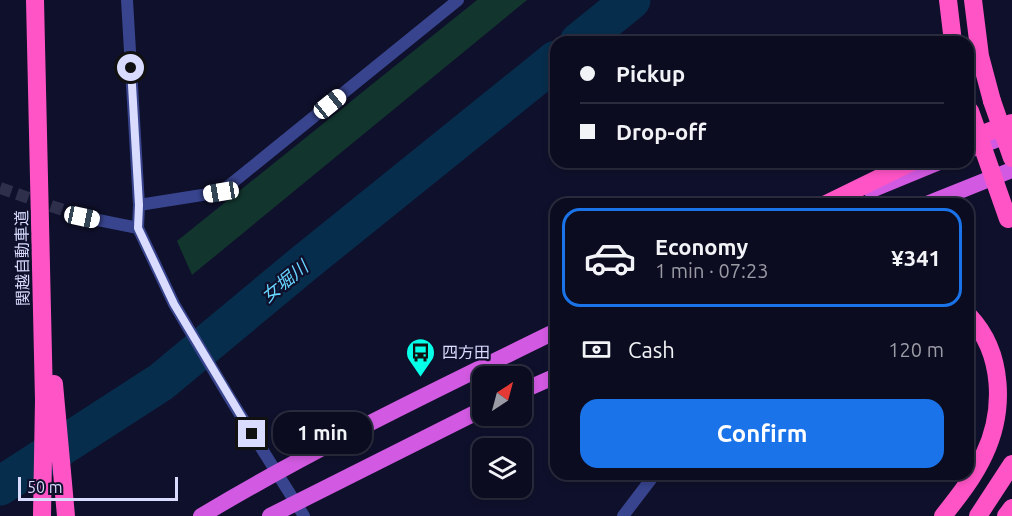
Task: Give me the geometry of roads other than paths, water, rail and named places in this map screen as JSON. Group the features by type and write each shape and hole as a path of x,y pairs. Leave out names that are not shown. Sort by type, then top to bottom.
{"highway":[{"name":"関越自動車道","path":"35,0 42,302 50,396 42,516"},
{"path":"948,0 952,36"},
{"path":"973,0 980,56 1012,158"},
{"path":"974,123 1010,224"},
{"path":"974,137 1012,123"},
{"path":"974,148 1012,134"},
{"path":"838,198 900,168"},
{"path":"852,198 924,168"},
{"path":"942,198 1012,170"},
{"path":"974,324 987,343 995,366 998,389 997,411 992,433 985,454 974,474"},
{"path":"201,516 276,472 550,334"},
{"path":"532,387 550,379"},
{"path":"50,396 66,516"},
{"path":"270,516 300,509 472,415"},
{"path":"978,516 1012,464"},
{"path":"943,516 970,480"},
{"path":"1006,516 1012,508"}],"street":[{"path":"127,0 139,205 138,228 174,304 300,509"},
{"path":"139,205 221,192 458,0"},
{"path":"82,217 138,228"},
{"path":"623,516 650,480"}],"waterway":[{"name":"女堀川","path":"586,36 631,0"},
{"name":"女堀川","path":"0,486 161,382 550,65"}],"tunnel":[{"path":"0,188 83,217"}],"place":[{"name":"四方田","path":"421,378"}]}
